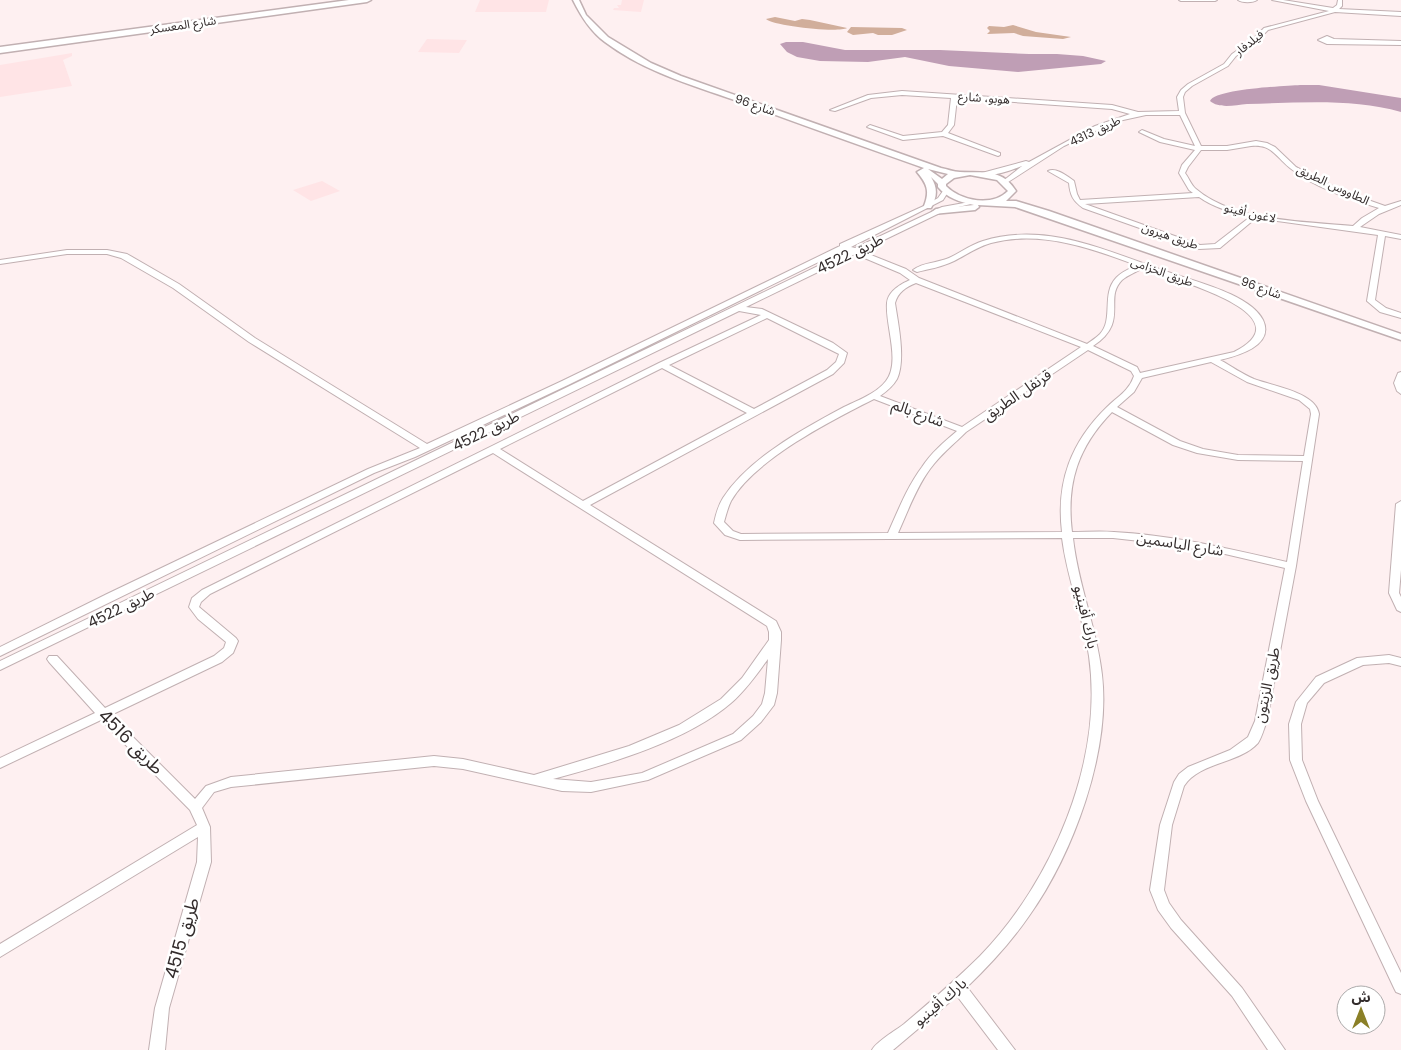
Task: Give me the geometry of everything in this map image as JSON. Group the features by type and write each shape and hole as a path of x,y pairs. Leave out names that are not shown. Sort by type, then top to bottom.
{"main road":[{"name":"شارع المعسكر","path":"0,46 346,0"},
{"name":"شارع المعسكر","path":"0,50 367,0"}],"street":[{"name":"شارع 96","path":"576,0 585,19 597,32 637,60 678,78 939,170 958,174 981,174 1006,182"},
{"path":"1181,0 1215,0"},
{"path":"1240,0 1255,0"},
{"path":"1274,0 1334,10 1401,14"},
{"path":"1334,10 1339,6 1340,0"},
{"name":"فيلدفار","path":"1182,113 1180,97 1186,88 1226,66 1232,57 1253,42 1266,29 1284,23 1320,16 1334,10"},
{"name":"شارع 96","path":"582,26 598,42 650,72 915,167 930,173 942,183"},
{"path":"1333,41 1401,43"},
{"name":"هوبو، شارع","path":"833,110 870,96 886,93 1112,107 1136,114"},
{"path":"944,134 950,125 954,96"},
{"path":"1182,113 1199,148"},
{"name":"طريق 4313","path":"1006,182 1041,158 1107,123 1136,114 1182,113"},
{"path":"870,128 903,138 944,134 998,154"},
{"name":"الطاووس الطريق","path":"1142,132 1162,141 1199,148 1228,148 1255,143 1267,145 1294,168 1356,198 1385,208"},
{"name":"لاغون أفينو","path":"1199,148 1196,154 1183,167 1182,173 1189,186 1198,195 1224,208 1255,216 1354,228 1401,237"},
{"name":"طريق 4313","path":"981,174 1000,171 1041,158"},
{"path":"915,167 929,179 932,185 934,192 932,209 998,207 1046,213"},
{"path":"1050,171 1062,175 1072,182 1071,192 1078,202"},
{"path":"945,192 942,183 945,179 958,174"},
{"path":"991,202 1004,199 1012,191 1006,182"},
{"name":"شارع 96","path":"1012,191 1019,198 1027,202 1112,232 1121,238"},
{"name":"شارع 96","path":"945,192 962,200 1016,204 1046,213 1401,337"},
{"name":"طريق 4522","path":"0,652 111,596 371,471 427,448 932,209 945,192"},
{"name":"طريق هيرون","path":"1078,202 1198,195"},
{"name":"طريق 4522","path":"0,666 756,301 846,250 932,209 973,202"},
{"name":"طريق هيرون","path":"1078,202 1206,248 1217,246 1255,216"},
{"path":"1354,228 1362,220 1385,208 1401,203"},
{"path":"1382,233 1371,300 1383,310 1401,316"},
{"name":"طريق الخزامى","path":"917,275 982,243 1007,238 1057,239 1077,243 1142,265 1230,298 1244,306 1258,318 1261,329 1254,344 1237,354 1138,376"},
{"path":"846,250 917,275 1088,347 1125,364 1134,370 1138,376"},
{"path":"846,250 894,275 917,275"},
{"path":"0,262 82,251 108,252 124,256 176,286 252,340 427,448"},
{"name":"قرنفل الطريق","path":"892,536 913,489 926,468 963,430 1102,337 1110,325 1111,296 1119,279 1142,265"},
{"path":"894,275 903,271"},
{"path":"873,396 889,384 896,371 897,358 891,303 893,296 917,275"},
{"path":"756,301 763,313"},
{"path":"583,504 830,372 840,363 842,353 839,349 763,313 738,309"},
{"path":"0,763 218,658 229,650 232,641 225,632 197,612 194,607 196,600 206,592 495,450 763,313"},
{"path":"1386,332 1401,342"},
{"name":"طريق الزيتون","path":"1213,360 1250,380 1293,394 1309,402 1316,414 1307,459 1291,566 1261,722 1253,740 1234,754 1192,770 1183,777 1178,785 1166,826 1157,890 1163,906 1176,924 1237,992 1277,1050"},
{"path":"662,365 754,413"},
{"path":"1401,375 1398,381 1398,387 1401,391"},
{"name":"بارك أفينيو","path":"880,1050 959,988 1007,934 1037,893 1069,829 1093,751 1097,710 1094,650 1066,535 1066,504 1075,454 1111,408 1134,388 1138,376"},
{"name":"شارع بالم","path":"873,396 963,430"},
{"name":"شارع الياسمين","path":"873,396 847,409 785,446 757,467 738,485 728,498 719,523 729,533 740,537 1066,535 1149,538 1207,547 1291,566"},
{"path":"1111,408 1135,418 1170,441 1200,451 1239,457 1285,456 1307,459"},
{"path":"195,807 210,789 231,782 434,761 463,764 531,781 562,786 591,787 644,777 737,736 758,719 768,705 771,692 775,640 772,624 495,450"},
{"path":"1401,504 1394,593 1401,608"},
{"path":"531,781 572,770 632,748 696,721 726,702 744,682 775,640"},
{"name":"طريق 4516","path":"53,659 103,714 195,807 204,827"},
{"path":"1401,662 1389,659 1361,661 1320,680 1302,702 1295,724 1296,760 1312,801 1401,988"},
{"path":"0,951 204,827"},
{"name":"طريق 4515","path":"157,1050 162,1008 204,862 204,827"},
{"path":"959,988 1007,1050"}],"shaded area":[{"path":"480,0 549,0 546,12 475,12"},
{"path":"622,0 644,0 641,12 613,10 614,8 619,8 617,5 621,5"},
{"path":"775,17 795,21 802,19 810,20 847,28 832,30 806,28 771,22 766,19"},
{"path":"1013,25 1036,32 1071,37 1063,39 1023,36 1014,33 987,34 990,31 987,28 989,26 1004,27"},
{"path":"851,27 902,28 907,30 892,35 873,33 853,35 847,32"},
{"path":"427,39 467,40 459,53 418,52"},
{"path":"803,42 845,50 940,50 1057,54 1083,56 1106,61 1101,64 1018,72 949,66 905,57 868,62 820,61 797,57 787,52 780,44"},
{"path":"72,53 72,56 63,60 72,86 0,97 0,65"},
{"path":"1319,85 1401,98 1401,112 1344,103 1227,106 1218,105 1210,101 1215,97 1237,91"},
{"path":"322,181 340,191 311,201 293,190"}]}
